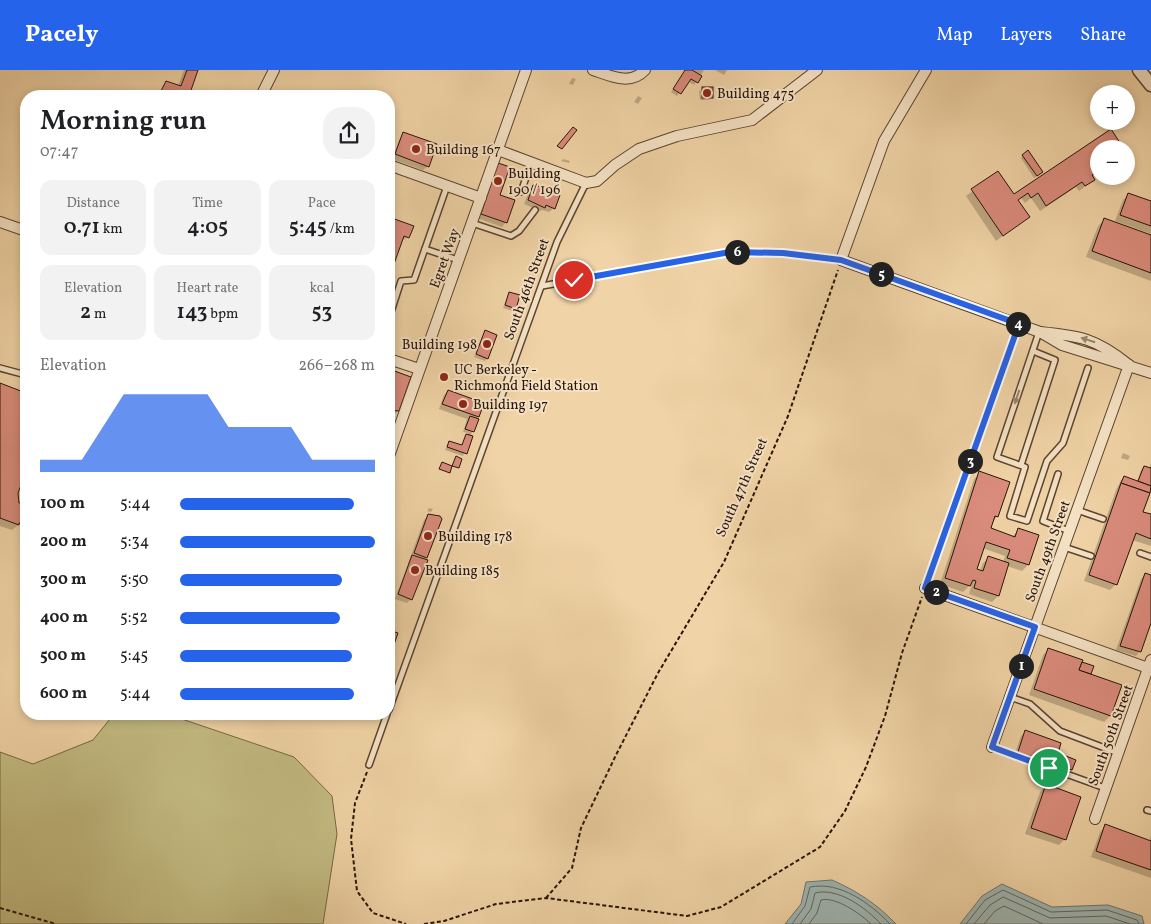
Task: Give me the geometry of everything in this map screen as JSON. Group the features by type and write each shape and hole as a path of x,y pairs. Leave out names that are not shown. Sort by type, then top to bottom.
{"street":[{"path":"264,90 274,70"},
{"name":"Egret Way","path":"395,439 526,70"},
{"path":"593,70 622,79 640,76 645,70"},
{"path":"498,150 586,183 597,181 615,165 639,149 677,136 752,120 818,70"},
{"path":"926,70 884,140 841,260 1040,332 1072,335 1099,343 1129,365 1151,373"},
{"path":"1138,70 1151,85"},
{"path":"395,167 480,198"},
{"path":"0,222 20,229"},
{"path":"395,360 419,369"},
{"name":"South 49th Street","path":"992,747 1129,365"},
{"path":"925,588 1150,666"},
{"name":"South 50th Street","path":"1095,819 1150,666"}],"lane":[{"path":"521,192 531,163"},
{"name":"South 46th Street","path":"395,693 557,242 586,183"},
{"path":"395,300 401,282 414,280 446,186"},
{"path":"471,223 511,236 519,231 535,210"},
{"path":"425,249 458,260"},
{"path":"542,286 730,252 783,253 841,260"},
{"path":"1040,332 997,457 1025,467 1010,516 1027,521 1047,461 1063,443 1088,368"},
{"path":"1021,465 1056,360 1033,351"},
{"path":"0,368 20,373"},
{"path":"1058,474 1042,521 1069,531"},
{"path":"1077,509 1103,519"},
{"path":"1064,546 1091,556"},
{"path":"1140,553 1151,557"},
{"path":"1010,696 1030,704 1060,731 1118,753"},
{"name":"South 46th Street","path":"369,765 385,720"},
{"path":"992,747 1105,788"}],"path":[{"name":"South 47th Street","path":"546,898 572,868 581,828 616,756 658,674 724,562 788,416 841,260"},
{"path":"424,924 444,921 496,904 546,898 687,916 721,907 820,846 845,811 866,767 885,716 902,653 1019,324"},
{"path":"369,765 355,802 351,839 357,890 373,913 406,924"},
{"path":"0,908 56,924"}],"shaded area":[{"path":"109,720 185,720 294,757 332,796 337,834 323,924 0,924 0,752 33,764 93,740"}],"water":[{"path":"832,880 850,889 882,910 896,924 785,924 801,904 806,882"},
{"path":"1002,884 1052,907 1108,905 1142,916 1144,924 960,924 982,896"}],"building":[{"path":"187,70 198,70 191,90 162,90 166,81 181,86"},
{"path":"685,70 692,70 702,76 698,83 691,79 681,94 673,89"},
{"name":"Building 475","path":"702,87 713,87 713,98 702,98"},
{"path":"573,127 577,130 562,149 557,146"},
{"path":"1112,130 1118,140 1095,140"},
{"name":"Building 167","path":"403,132 437,144 429,167 395,154"},
{"path":"1090,143 1090,183 1085,186 1082,182 1046,206 1038,193 1031,198 1028,193 1018,200 1030,217 1003,236 971,189 998,171 1014,194"},
{"path":"1028,150 1043,172 1037,176 1022,155"},
{"name":"Building 190 / 196","path":"498,163 510,167 500,195 515,200 507,223 481,214"},
{"path":"533,185 555,190 554,192 560,195 555,209 546,205 545,208 528,200"},
{"path":"1128,193 1151,201 1151,226 1120,215"},
{"path":"1104,218 1151,235 1151,273 1092,251"},
{"path":"395,219 414,226 409,238 404,236 395,261"},
{"path":"509,292 520,295 516,309 505,305"},
{"name":"Building 198","path":"485,330 497,335 488,359 476,354"},
{"path":"395,371 411,377 399,411 395,411"},
{"path":"0,383 20,391 20,488 18,493 20,523 19,525 0,518"},
{"name":"Building 197","path":"448,390 484,403 479,417 442,404"},
{"path":"470,416 479,419 474,432 465,429"},
{"path":"466,434 473,436 467,454 447,447 449,441 462,445"},
{"path":"456,456 462,459 459,468 452,466"},
{"path":"442,462 452,466 450,473 439,469"},
{"path":"1144,466 1151,468 1151,486 1138,481"},
{"path":"979,471 1010,482 998,517 995,516 991,528 1015,537 1018,528 1039,535 1029,565 1007,558 1010,550 986,542 977,569 983,571 988,556 1009,563 999,596 974,588 976,581 973,580 970,586 945,578"},
{"path":"1124,476 1151,486 1150,493 1121,483"},
{"path":"1121,483 1150,493 1143,512 1151,514 1151,539 1136,533 1117,585 1089,575"},
{"name":"Building 178","path":"428,514 440,516 442,519 427,558 414,553"},
{"name":"Building 185","path":"412,555 428,560 412,600 398,594"},
{"path":"1145,573 1151,575 1151,623 1141,652 1120,646"},
{"path":"1048,648 1083,660 1079,670 1122,685 1111,716 1034,689"},
{"path":"1082,662 1094,666 1091,674 1079,670"},
{"path":"1025,730 1061,743 1058,753 1076,760 1072,770 1018,752"},
{"path":"1046,784 1081,797 1066,840 1031,828"},
{"path":"1105,824 1151,841 1151,870 1096,851"}],"place":[{"name":"Building 475","path":"707,93"},
{"name":"Building 167","path":"416,149"},
{"name":"Building 190 / 196","path":"498,181"},
{"name":"Building 198","path":"487,344"},
{"name":"UC Berkeley - Richmond Field Station","path":"444,377"},
{"name":"Building 197","path":"463,404"},
{"name":"Building 178","path":"428,536"},
{"name":"Building 185","path":"415,570"}],"route":[{"path":"574,280 730,252 783,253 841,260 1019,324 925,588 1035,627 992,747 1049,768"}]}
